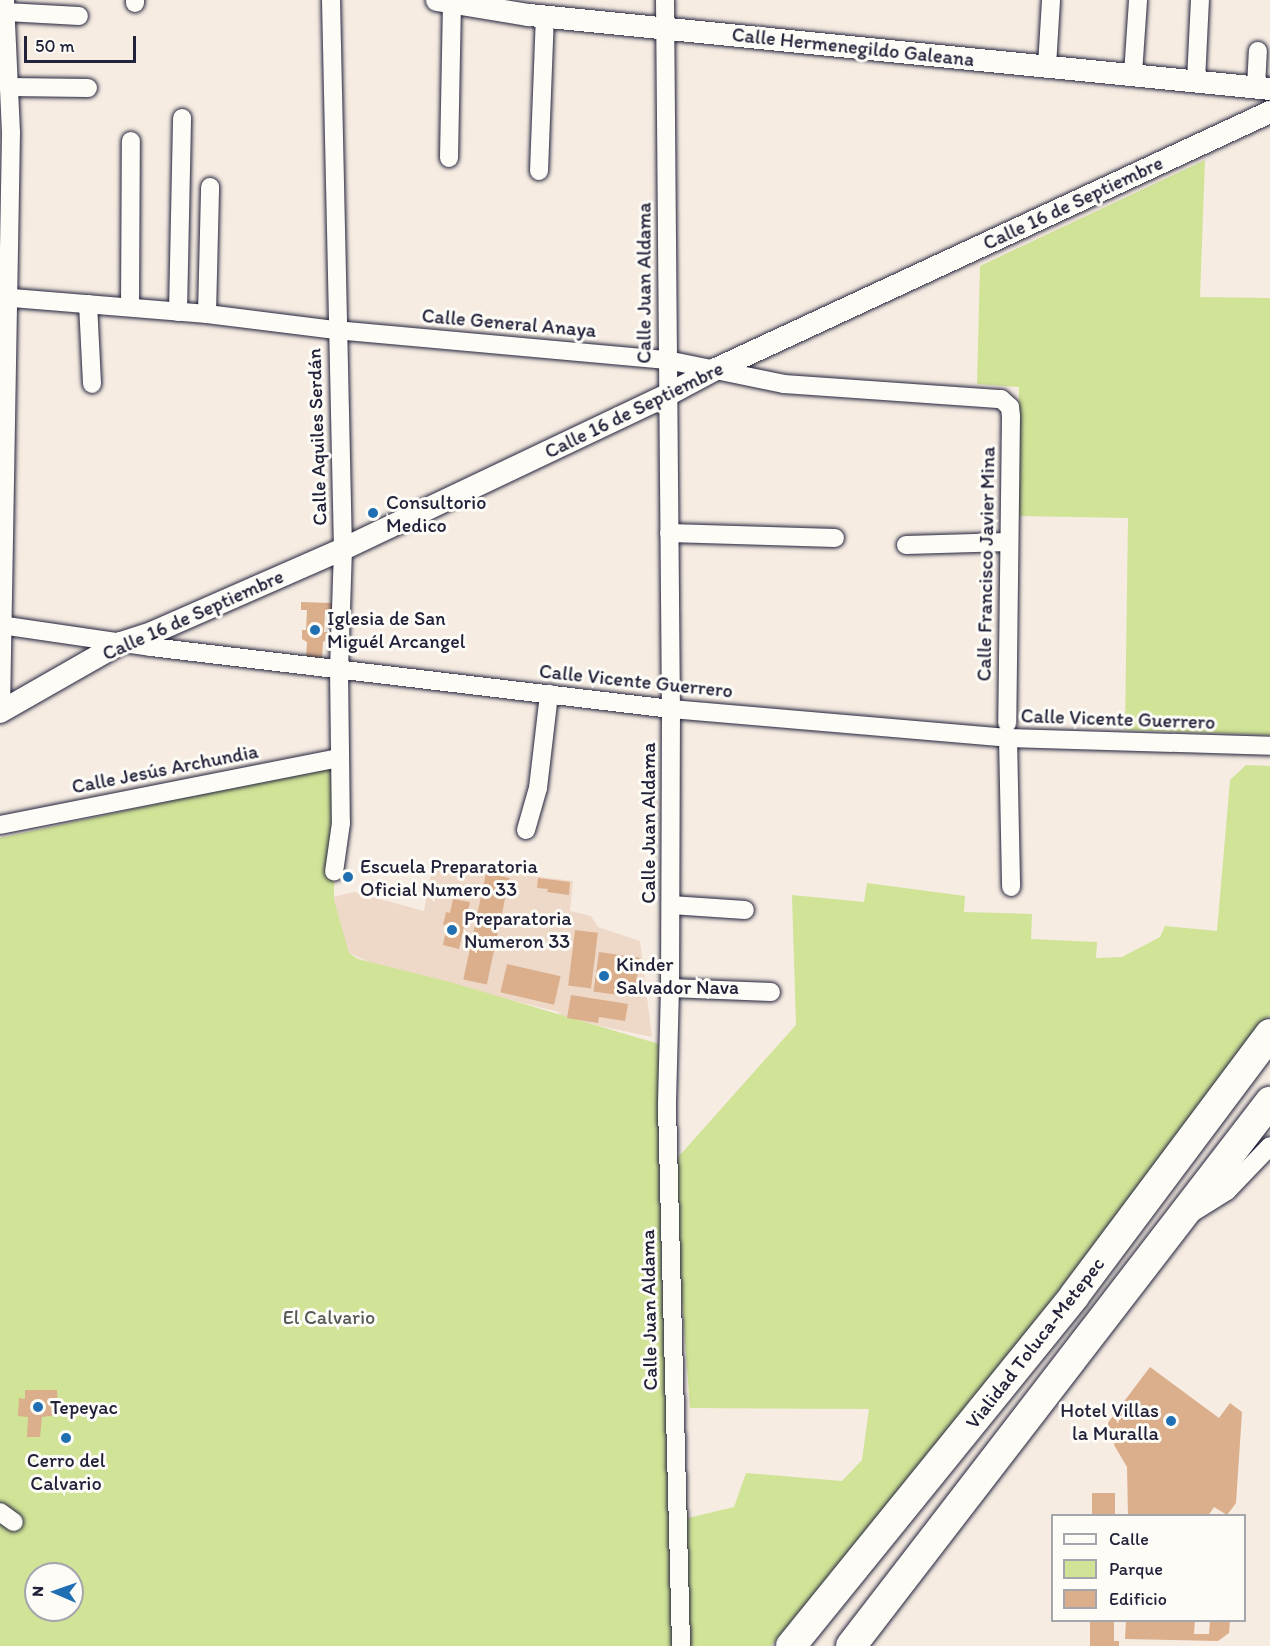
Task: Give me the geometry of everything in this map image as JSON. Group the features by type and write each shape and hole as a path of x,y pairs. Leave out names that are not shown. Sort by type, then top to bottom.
{"highway":[{"name":"Vialidad Toluca-Metepec","path":"791,1646 1074,1296 1270,1034"},
{"name":"Vialidad Toluca-Metepec","path":"851,1646 1270,1102"}],"street":[{"name":"Calle Aquiles Serdán","path":"331,0 336,330 343,549 339,669 340,843 334,872"},
{"name":"Calle Juan Aldama","path":"665,0 671,709 668,1144 681,1646"},
{"path":"1047,66 1051,0"},
{"path":"1133,75 1138,0"},
{"path":"1196,81 1200,0"},
{"name":"Calle Hermenegildo Galeana","path":"445,1 534,10 666,28 1263,88"},
{"path":"445,1 448,158"},
{"path":"1,712 4,297 10,133 6,6 79,16"},
{"path":"534,10 539,171"},
{"path":"1258,51 1263,88"},
{"path":"9,87 88,88"},
{"name":"Calle 16 de Septiembre","path":"1,712 121,643 154,632 343,549 667,395 716,369 1270,112"},
{"path":"178,312 182,118"},
{"path":"130,308 131,141"},
{"path":"207,314 210,187"},
{"name":"Calle General Anaya","path":"4,297 207,314 336,330 667,360 784,384 977,396 1001,399 1010,407"},
{"path":"88,304 92,384"},
{"name":"Calle Francisco Javier Mina","path":"1010,407 1007,730 1011,887"},
{"path":"669,533 835,538"},
{"path":"906,545 1010,542"},
{"name":"Calle Vicente Guerrero","path":"1,625 121,643 671,709 1270,746"},
{"path":"526,830 538,788 549,694"},
{"name":"Calle Jesús Archundia","path":"0,825 339,759"},
{"path":"670,905 745,910"},
{"path":"670,988 771,992"},
{"path":"1178,1221 1227,1191 1270,1146"}],"shaded area":[{"name":"Preparatoria Numeron 33","path":"433,864 573,881 570,911 591,916 598,927 640,941 652,1037 558,1017 559,1012 385,969 349,953 338,939 333,897 354,892 424,911"}],"green space":[{"path":"1205,160 1200,297 1270,298 1270,735 1125,730 1128,518 1018,516 1019,387 977,384 980,266"},
{"name":"El Calvario","path":"335,765 334,900 349,953 358,959 450,982 659,1044 664,1188 688,1518 734,1507 746,1473 842,1481 862,1460 869,1409 690,1408 672,1164 796,1025 792,895 864,902 867,883 965,896 964,912 1032,914 1031,939 1097,942 1096,958 1122,957 1160,937 1165,926 1217,931 1230,780 1246,765 1270,766 1270,1015 899,1499 771,1646 0,1646 0,838"}],"building":[{"name":"Iglesia de San Miguél Arcangel","path":"301,602 332,603 332,610 325,610 324,632 328,632 328,639 323,642 322,658 306,657 307,642 302,639 302,630 306,630 307,610 301,610"},
{"path":"486,873 509,878 487,985 463,980"},
{"path":"538,878 570,882 569,895 537,888"},
{"path":"453,899 470,902 459,949 443,945 447,925 443,925 446,912 450,913"},
{"path":"575,930 598,933 591,988 568,986"},
{"path":"599,952 640,958 634,997 593,992"},
{"path":"507,964 561,976 554,1005 500,992"},
{"path":"571,995 628,1004 625,1021 599,1017 598,1023 567,1018"},
{"path":"1150,1367 1219,1418 1230,1403 1242,1412 1236,1503 1228,1514 1214,1507 1209,1514 1128,1514 1127,1467 1114,1445 1117,1438 1104,1428"},
{"name":"Tepeyac","path":"25,1390 57,1390 58,1415 42,1417 40,1437 27,1437 28,1417 18,1416 19,1398 25,1399"},
{"path":"1092,1493 1115,1493 1115,1514 1092,1514"},
{"path":"1090,1622 1114,1622 1114,1641 1119,1641 1119,1646 1090,1646"},
{"path":"1126,1622 1195,1622 1194,1634 1209,1634 1210,1622 1230,1622 1229,1633 1218,1641 1125,1639"}],"place":[{"name":"Consultorio Medico","path":"373,513"},
{"name":"Iglesia de San Miguél Arcangel","path":"315,630"},
{"name":"Escuela Preparatoria Oficial Numero 33","path":"348,877"},
{"name":"Preparatoria Numeron 33","path":"452,930"},
{"name":"Kinder Salvador Nava","path":"604,976"},
{"name":"Tepeyac","path":"38,1407"},
{"name":"Hotel Villas la Muralla","path":"1171,1421"},
{"name":"Cerro del Calvario","path":"66,1438"}]}
